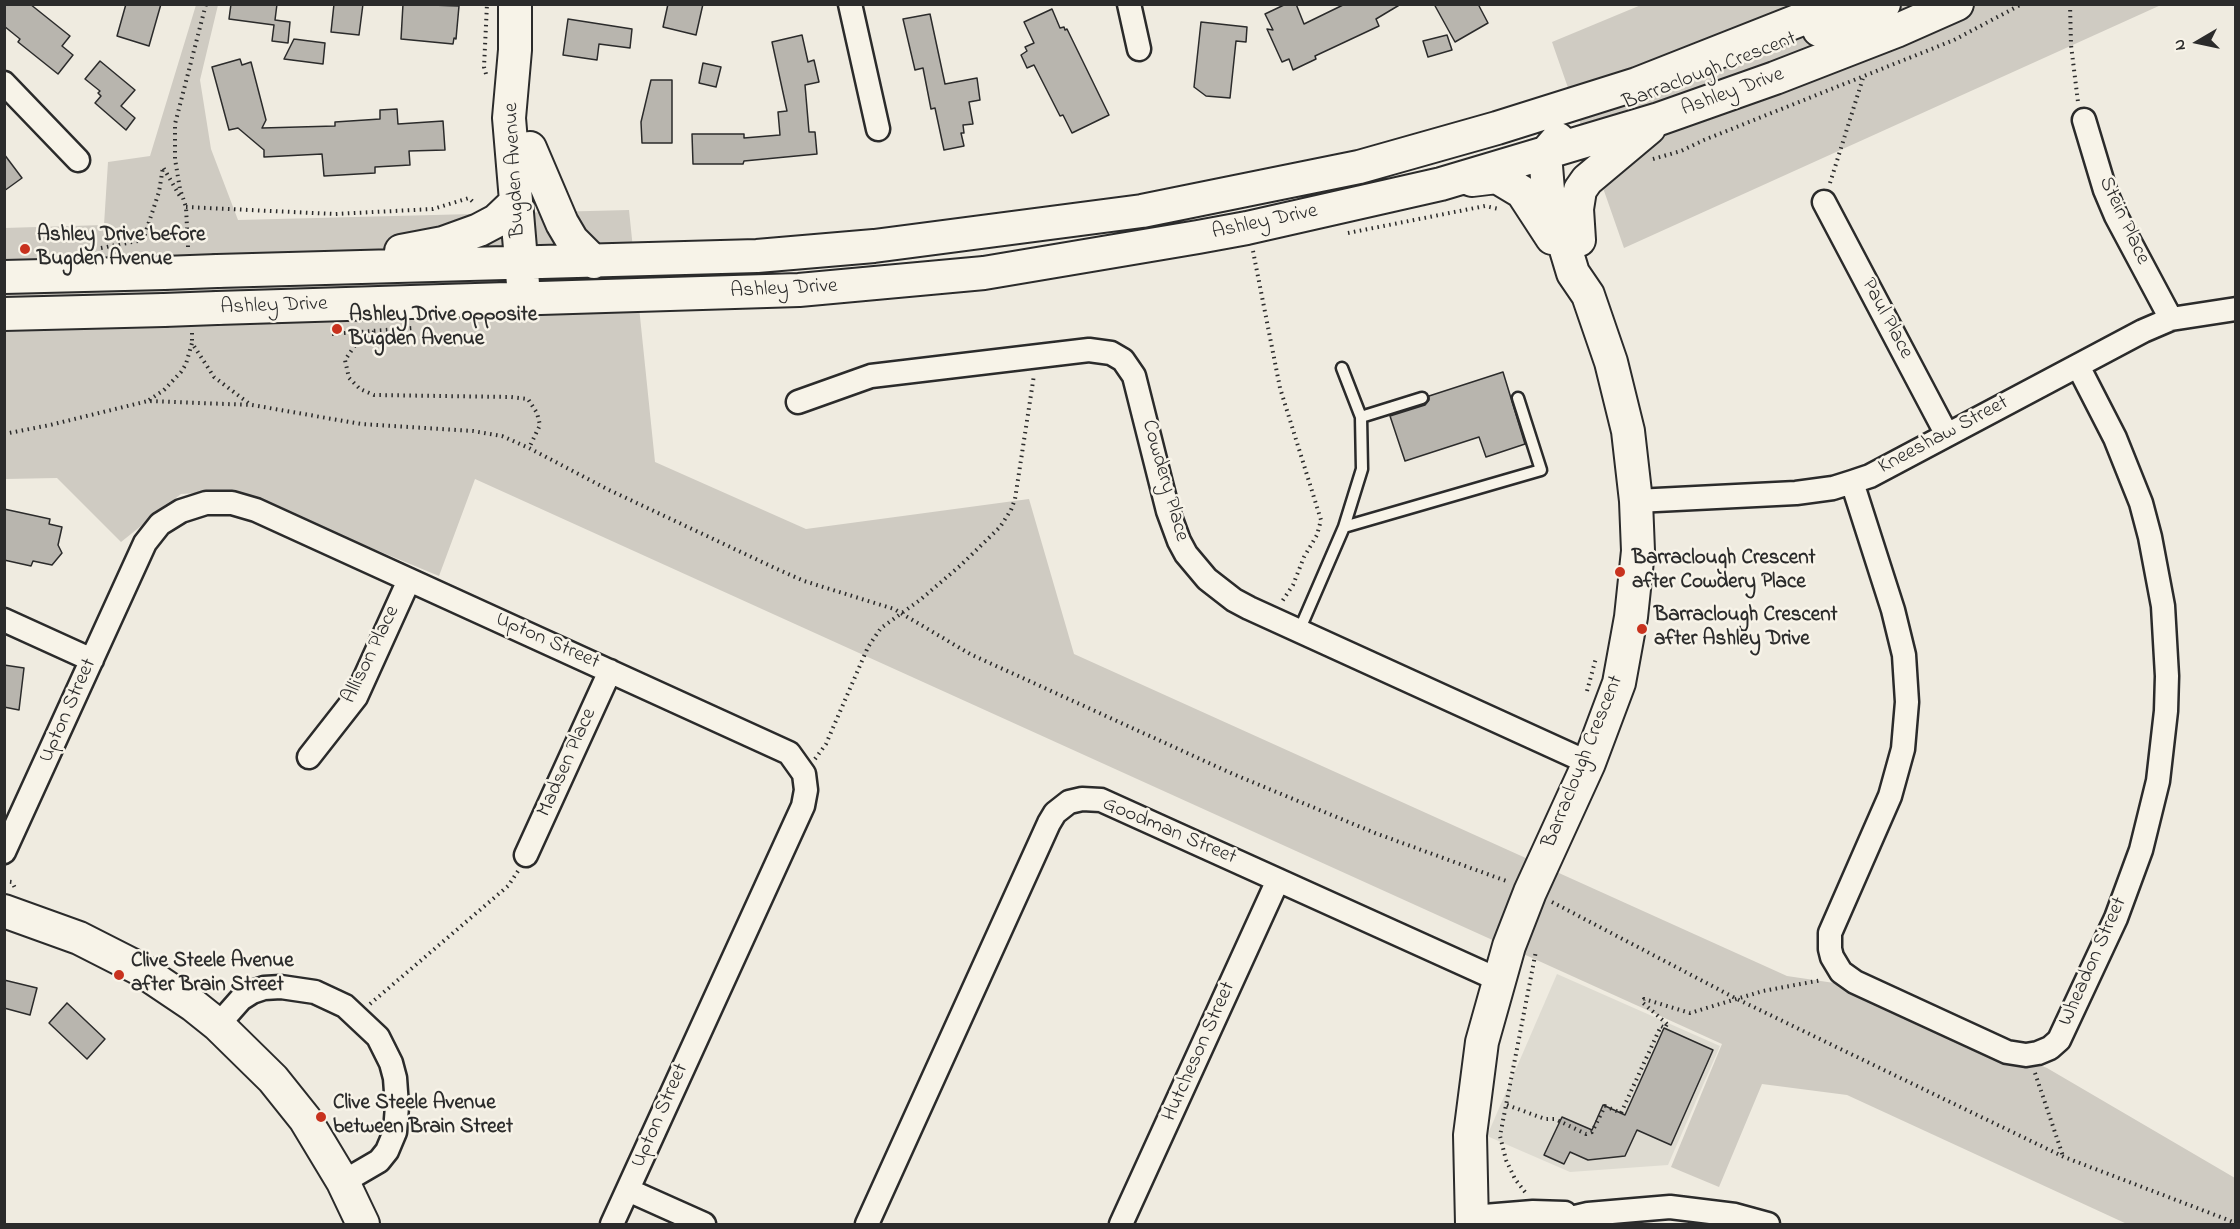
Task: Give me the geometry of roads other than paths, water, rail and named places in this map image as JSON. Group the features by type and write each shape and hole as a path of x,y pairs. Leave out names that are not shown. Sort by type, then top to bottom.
{"main road":[{"name":"Bugden Avenue","path":"515,4 509,118 516,202 531,264 534,300"},
{"name":"Ashley Drive","path":"4,277 757,256 874,246 1142,212 1359,167 1497,128 1637,84 1840,4"},
{"name":"Barraclough Crescent","path":"1472,1221 1470,1135 1482,1042 1499,980 1530,892 1589,763 1619,682 1630,627 1638,551 1636,501 1628,431 1611,362 1580,284 1548,190 1545,154 1559,138 1594,117 1884,4"},
{"name":"Ashley Drive","path":"4,314 534,300 799,290 984,273 1247,228 1441,184 1659,119 1775,78 1896,31 1957,4"},
{"path":"514,50 527,116 530,148 531,264"},
{"path":"1579,240 1577,209 1580,190 1587,180 1659,119"},
{"path":"1142,212 1244,206 1361,181 1501,144 1527,141 1545,154"},
{"path":"530,148 562,223 572,240 594,262"},
{"name":"Barraclough Crescent","path":"1545,154 1563,186 1588,269 1580,284"},
{"path":"1441,184 1497,177 1522,192 1580,284"},
{"path":"267,270 298,255 391,252 443,243 489,224 516,202"},
{"path":"4,911 79,938 138,968 218,1025 280,1087 305,1119 343,1182 363,1224"}],"street":[{"path":"850,4 878,129"},
{"path":"1129,4 1139,49"},
{"path":"4,83 78,160"},
{"name":"Stein Place","path":"2084,120 2105,190 2116,216 2171,319"},
{"name":"Paul Place","path":"1824,202 1947,435"},
{"name":"Kneeshaw Street","path":"1636,501 1796,493 1833,488 1852,482 1870,476 2171,319 2235,309"},
{"name":"Cowdery Place","path":"798,402 870,376 1089,350 1111,353 1123,360 1134,376 1168,512 1186,555 1207,579 1234,600 1271,619 1589,763"},
{"name":"Wheadon Street","path":"1852,482 1893,610 1904,655 1907,702 1903,749 1890,796 1830,933 1830,949 1841,972 1855,982 2007,1052 2030,1055 2050,1048 2059,1040 2116,918 2141,850 2158,781 2166,711 2167,676 2163,606 2150,537 2141,503 2115,438 2078,366"},
{"name":"Upton Street","path":"4,852 145,543 160,524 181,511 206,503 232,503 256,510 789,753 804,774 806,790 802,806 612,1224"},
{"name":"Allison Place","path":"309,757 356,697 409,580"},
{"path":"4,620 92,660"},
{"name":"Madsen Place","path":"526,855 610,671"},
{"name":"Goodman Street","path":"867,1224 1055,813 1069,802 1082,798 1101,800 1499,980"},
{"name":"Hutcheson Street","path":"1121,1224 1278,880"},
{"path":"218,1025 242,999 252,992 272,988 315,992 345,1006 378,1037 391,1063 395,1078 397,1106 395,1132 387,1151 379,1161 343,1182"},
{"path":"628,1190 704,1224"},
{"path":"1546,1224 1588,1214 1625,1209 1692,1208 1735,1215 1768,1224"},
{"path":"1472,1221 1533,1212 1588,1214"}],"lane":[{"path":"1299,631 1344,527 1362,469 1361,417 1342,368"},
{"path":"1361,417 1422,398"},
{"path":"1344,527 1541,470 1518,398"}],"place":[{"name":"Ashley Drive before Bugden Avenue","path":"25,249"},
{"name":"Ashley Drive opposite Bugden Avenue","path":"337,329"},
{"name":"Barraclough Crescent after Cowdery Place","path":"1620,572"},
{"name":"Barraclough Crescent after Ashley Drive","path":"1642,629"},
{"name":"Clive Steele Avenue after Brain Street","path":"119,975"},
{"name":"Clive Steele Avenue between Brain Street","path":"321,1117"}]}
